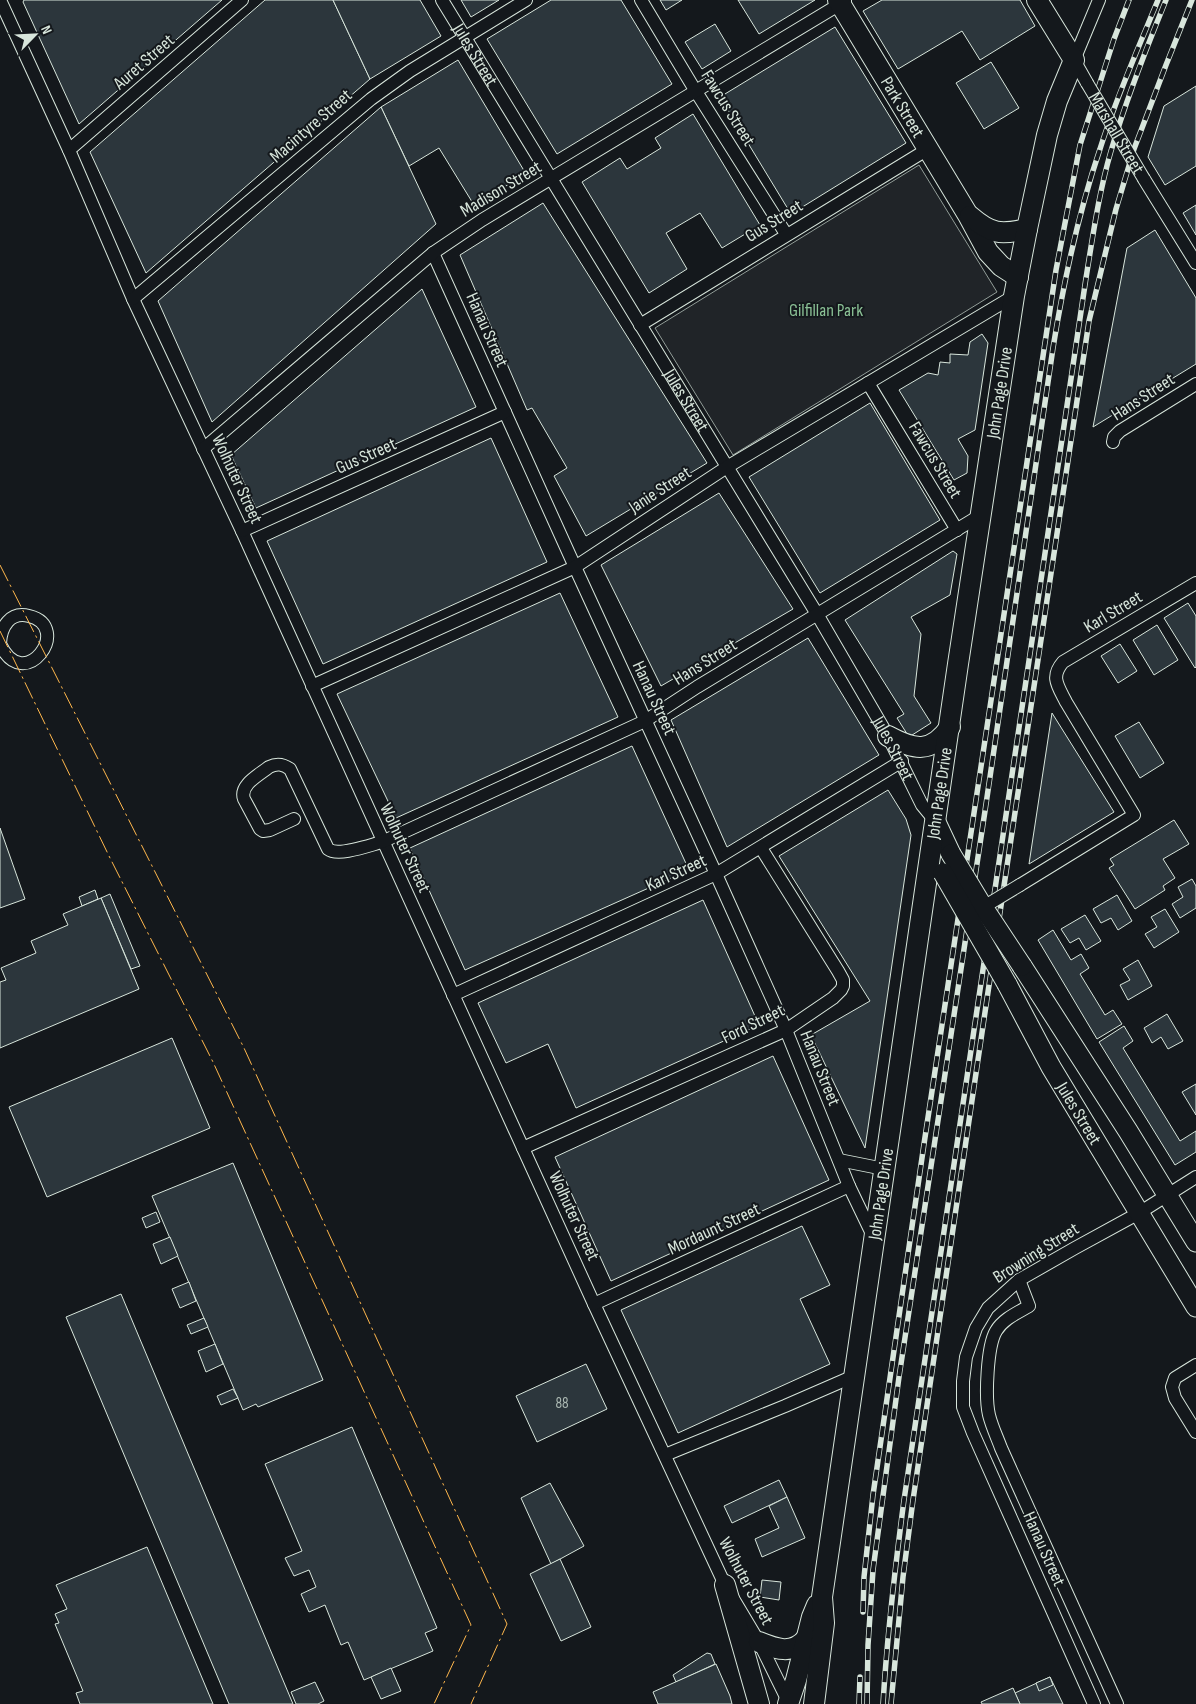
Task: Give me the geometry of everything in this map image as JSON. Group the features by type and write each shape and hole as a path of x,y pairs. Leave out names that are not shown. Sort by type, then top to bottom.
{"main road":[{"name":"Marshall Street","path":"1037,0 1074,60"},
{"name":"Park Street","path":"842,1 988,252 1016,287"},
{"name":"John Page Drive","path":"814,1704 824,1623 822,1597 910,1002 931,847 1016,287 1047,135 1057,101 1074,60"},
{"name":"Park Street","path":"968,215 983,227 996,232 1027,229"},
{"path":"888,736 909,746 922,747 943,736 950,727"},
{"name":"Jules Street","path":"936,822 1007,984 1051,1067 1196,1307"},
{"name":"Jules Street","path":"931,847 942,873 1022,966 1196,1242"},
{"path":"1051,1067 1077,1052"},
{"path":"725,1585 758,1704"},
{"name":"John Page Drive","path":"788,1703 812,1617 822,1597"},
{"path":"759,1642 771,1647 788,1650 801,1645 806,1639"}],"street":[{"name":"Wolhuter Street","path":"0,0 69,150 134,299 594,1304 725,1585 759,1642 788,1703"},
{"name":"Auret Street","path":"69,150 242,0"},
{"name":"Jules Street","path":"442,0 817,614 888,736 902,761 922,805 931,847"},
{"name":"Macintyre Street","path":"134,299 371,98 410,71 526,0"},
{"name":"Fawcus Street","path":"641,0 695,90 786,234"},
{"name":"John Page Drive","path":"1074,60 1099,0"},
{"name":"Madison Street","path":"203,449 433,253 482,220 551,180 842,1"},
{"name":"Marshall Street","path":"1074,60 1196,264"},
{"name":"Gus Street","path":"640,325 786,234 928,149"},
{"name":"Hanau Street","path":"433,253 786,1030 849,1186 874,1237"},
{"name":"Janie Street","path":"312,686 575,567 727,467 868,383 1016,287"},
{"name":"Fawcus Street","path":"868,383 957,530"},
{"name":"Hans Street","path":"1113,442 1114,437 1120,432 1196,384"},
{"name":"Gus Street","path":"242,532 505,412"},
{"name":"Hans Street","path":"294,819 270,830 263,831 260,829 244,799 242,794 244,787 269,767 282,765 290,770 328,849 334,853 342,852 382,842 645,721 981,515"},
{"name":"Karl Street","path":"975,913 1134,815 1066,702 1058,686 1056,676 1058,668 1063,662 1196,583"},
{"name":"Karl Street","path":"453,995 716,874 902,761"},
{"name":"Jules Street","path":"922,805 936,822"},
{"name":"Ford Street","path":"524,1148 786,1030 833,998 843,986 843,980 761,848"},
{"path":"839,1160 884,1169"},
{"name":"Browning Street","path":"963,1407 963,1381 966,1357 976,1328 988,1308 1020,1280 1139,1213 1196,1178"},
{"name":"Mordaunt Street","path":"594,1304 849,1186"},
{"path":"1020,1280 1029,1306 1006,1320 996,1332 990,1348 987,1400 989,1415 1001,1448 1117,1704"},
{"path":"1196,1365 1175,1378 1172,1387 1176,1398 1196,1432"},
{"path":"665,1455 854,1376"},
{"name":"Hanau Street","path":"963,1407 1094,1704"}],"green space":[{"name":"Gilfillan Park","path":"919,165 997,292 733,455 655,328"}],"building":[{"path":"24,0 222,0 79,124 23,2"},
{"path":"265,0 333,0 370,79 146,273 90,152"},
{"path":"333,0 420,0 441,36 370,79"},
{"path":"461,0 499,0 471,17"},
{"path":"551,0 621,0 672,84 557,154 487,39"},
{"path":"660,0 682,0 666,10"},
{"path":"738,0 815,0 759,34"},
{"path":"882,0 1020,0 1035,26 980,60 962,31 898,69 863,11"},
{"path":"715,24 731,51 702,69 685,42"},
{"path":"835,27 906,143 791,214 720,97"},
{"path":"458,60 526,174 474,205 439,148 409,166 381,107"},
{"path":"991,62 1019,108 984,129 956,83"},
{"path":"1196,86 1196,166 1165,185 1148,157 1164,106"},
{"path":"381,107 436,224 212,422 158,301"},
{"path":"693,114 760,225 722,248 700,213 666,233 687,269 649,293 582,182 620,158 627,169 661,148 655,138"},
{"path":"543,203 707,463 586,536 554,476 567,468 532,408 527,410 460,255"},
{"path":"1196,205 1196,235 1183,213"},
{"path":"1155,230 1196,298 1196,364 1093,427 1127,248"},
{"path":"422,289 476,407 256,508 231,455"},
{"path":"982,334 988,343 975,430 958,439 968,456 967,473 954,480 899,390 928,373 938,375 940,362 950,363 950,354 968,355 970,342"},
{"path":"870,403 940,520 820,593 749,477"},
{"path":"491,438 547,562 323,664 267,541"},
{"path":"719,493 793,609 661,686 601,565"},
{"path":"953,551 957,554 950,595 911,617 921,634 914,696 931,723 909,737 897,718 904,714 845,620"},
{"path":"560,593 618,717 396,818 337,694"},
{"path":"1188,603 1196,616 1195,668 1164,618"},
{"path":"1157,625 1178,660 1154,675 1133,640"},
{"path":"808,638 879,755 727,847 671,720"},
{"path":"1120,644 1137,671 1118,683 1101,656"},
{"path":"1052,713 1114,812 1029,864"},
{"path":"1139,722 1164,763 1140,778 1115,736"},
{"path":"632,746 689,870 465,970 410,848"},
{"path":"888,790 906,819 911,835 865,1148 811,1035 870,1001 779,856"},
{"path":"1174,820 1189,844 1163,859 1175,878 1163,886 1165,890 1135,909 1109,868 1114,865 1110,859"},
{"path":"0,828 25,899 0,908"},
{"path":"1192,879 1196,886 1196,908 1180,918 1172,904 1183,897 1178,887"},
{"path":"95,890 98,899 82,906 79,897"},
{"path":"110,894 140,966 131,969 101,898"},
{"path":"1117,895 1132,921 1118,930 1111,918 1101,923 1093,909"},
{"path":"101,898 139,989 0,1048 0,982 6,980 1,968 36,953 31,941 68,925 63,914"},
{"path":"703,900 759,1025 576,1108 548,1044 506,1063 478,1003"},
{"path":"1165,909 1179,932 1154,948 1145,934 1157,927 1151,917"},
{"path":"1085,915 1101,941 1086,950 1079,938 1070,943 1061,929"},
{"path":"1053,930 1071,960 1081,954 1089,968 1080,974 1105,1015 1113,1010 1122,1024 1097,1039 1038,940"},
{"path":"1138,960 1152,986 1128,1000 1120,985 1130,980 1123,969"},
{"path":"1167,1014 1183,1041 1168,1049 1161,1037 1152,1043 1144,1028"},
{"path":"1124,1026 1133,1041 1123,1048 1180,1141 1196,1131 1196,1152 1175,1165 1099,1042"},
{"path":"172,1038 210,1128 47,1197 9,1107"},
{"path":"773,1056 829,1180 611,1281 555,1157"},
{"path":"1196,1084 1196,1115 1182,1092"},
{"path":"233,1163 323,1380 258,1407 256,1404 243,1410 152,1196"},
{"path":"156,1212 160,1222 146,1228 142,1218"},
{"path":"802,1226 830,1285 800,1299 830,1364 678,1433 621,1310"},
{"path":"170,1237 178,1256 161,1264 153,1244"},
{"path":"189,1282 196,1301 180,1308 172,1289"},
{"path":"121,1294 293,1704 229,1704 66,1317"},
{"path":"204,1318 208,1327 191,1334 187,1325"},
{"path":"215,1344 223,1364 206,1372 198,1351"},
{"path":"586,1364 607,1409 537,1442 516,1396"},
{"path":"233,1389 238,1398 221,1405 217,1396"},
{"path":"352,1427 437,1628 425,1633 433,1651 364,1680 348,1642 341,1645 325,1605 309,1612 301,1594 316,1587 309,1570 294,1576 285,1558 302,1551 265,1464"},
{"path":"779,1480 787,1497 732,1523 724,1506"},
{"path":"550,1483 584,1546 551,1564 521,1498"},
{"path":"787,1497 805,1538 762,1557 755,1539 779,1528 769,1506"},
{"path":"147,1547 213,1704 80,1704 76,1693 83,1691 55,1624 59,1623 55,1614 67,1609 56,1585"},
{"path":"560,1559 591,1627 561,1641 530,1574"},
{"path":"762,1580 781,1582 779,1600 760,1597"},
{"path":"707,1653 711,1654 715,1664 676,1682 673,1675"},
{"path":"716,1664 732,1704 658,1704 653,1692"},
{"path":"391,1668 401,1691 381,1699 371,1677"},
{"path":"1050,1677 1063,1704 1020,1704 1015,1693"},
{"path":"1050,1677 1053,1685 1039,1691 1036,1683"},
{"path":"315,1682 324,1701 318,1704 296,1704 291,1692"},
{"path":"1013,1688 1020,1704 982,1704 981,1702"}],"railway":[{"path":"863,1612 864,1577 873,1495 1056,270 1080,145 1114,39 1129,0"},
{"path":"867,1704 868,1645 873,1570 899,1377 1057,323 1072,247 1092,173 1120,92 1158,0"},
{"path":"883,1704 904,1500 1086,278 1103,182 1111,151 1137,75 1166,0"},
{"path":"891,1704 903,1577 913,1500 1089,321 1116,209 1134,149 1192,0"},
{"path":"859,1704 860,1677"}],"power":[{"path":"0,565 244,1048 507,1624 471,1704"},
{"path":"0,631 109,856 213,1062 471,1625 434,1704"}]}
